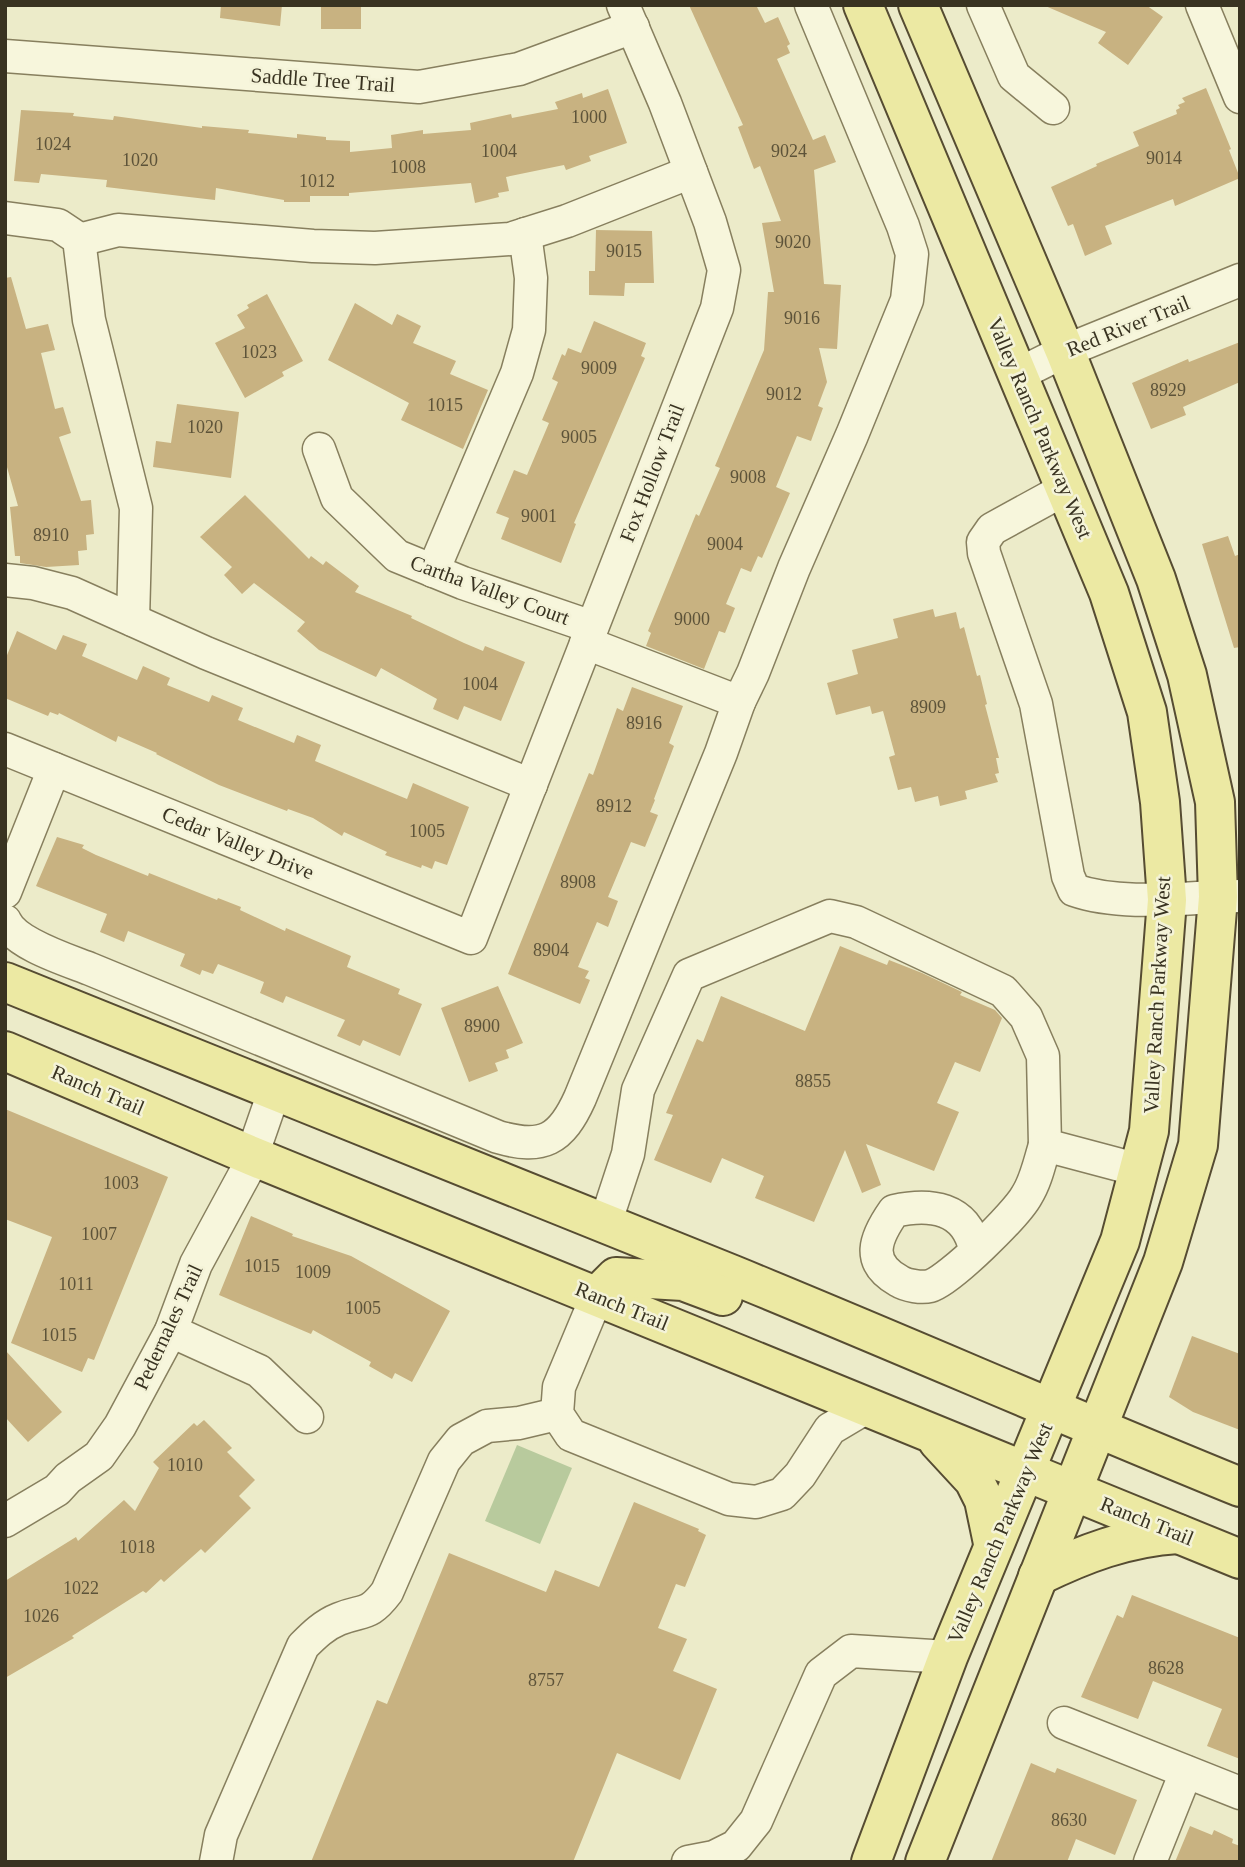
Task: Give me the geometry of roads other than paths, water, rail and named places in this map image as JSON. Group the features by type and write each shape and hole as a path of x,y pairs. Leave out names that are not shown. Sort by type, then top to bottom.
{"main road":[{"name":"Valley Ranch Parkway West","path":"863,5 1109,593 1146,712 1160,802 1167,900 1149,1131 1120,1241 1052,1410 993,1544 870,1862"},
{"path":"918,5 1065,351 1156,579 1187,676 1215,802 1229,896 1198,1145 1163,1262 925,1862"},
{"path":"5,982 275,1089 1240,1487"},
{"name":"Ranch Trail","path":"5,1051 252,1156 1240,1559"},
{"path":"597,1296 616,1276 683,1281 757,1308 827,1315"},
{"path":"928,1432 974,1480 984,1500 993,1544"},
{"path":"1038,1576 1082,1555 1117,1543 1178,1534"}],"street":[{"path":"5,921 6,926 23,940 90,970 498,1137 521,1144 538,1143 557,1133 570,1121 721,753 739,702 906,300 912,254 903,226 811,5"},
{"path":"983,5 1014,76 1052,108"},
{"path":"1202,5 1240,97"},
{"name":"Saddle Tree Trail","path":"5,56 419,87 519,69 628,16"},
{"name":"Fox Hollow Trail","path":"471,938 717,308 724,270 710,222 628,16"},
{"path":"79,240 118,230 313,246 375,248 510,239 567,221 691,172"},
{"path":"5,218 58,225 79,240 89,320 136,508 133,620"},
{"path":"433,571 517,373 529,330 531,278 526,234"},
{"name":"Red River Trail","path":"1017,375 1065,351 1240,280"},
{"name":"Cartha Valley Court","path":"320,449 337,498 397,556 589,635 739,702"},
{"path":"1065,489 992,529 984,542 984,553 1036,704 1068,876 1074,890 1090,895 1167,900 1229,896"},
{"path":"5,580 33,583 72,593 206,653 531,785"},
{"name":"Cedar Valley Drive","path":"5,749 471,938"},
{"path":"5,892 54,769"},
{"path":"605,1224 628,1154 638,1090 689,975 830,916 856,922 1003,991 1026,1017 1043,1056 1045,1145 1028,1195 1009,1220 975,1250"},
{"name":"Pedernales Trail","path":"9,1513 57,1490 68,1478 99,1457 120,1426 171,1331 196,1264 247,1170 275,1089"},
{"path":"1045,1145 1139,1170"},
{"path":"597,1296 559,1387 557,1414 571,1435 729,1499 756,1502 782,1494 800,1475 830,1429 867,1407"},
{"path":"171,1331 259,1371 307,1417"},
{"path":"216,1862 221,1835 303,1646 320,1629 341,1618 377,1606 387,1592 444,1461 461,1440 487,1426 519,1423 557,1414"},
{"path":"688,1862 714,1857 736,1846 756,1821 821,1674 850,1651 948,1657"},
{"path":"1064,1723 1240,1793"},
{"path":"1150,1862 1186,1772"}]}
